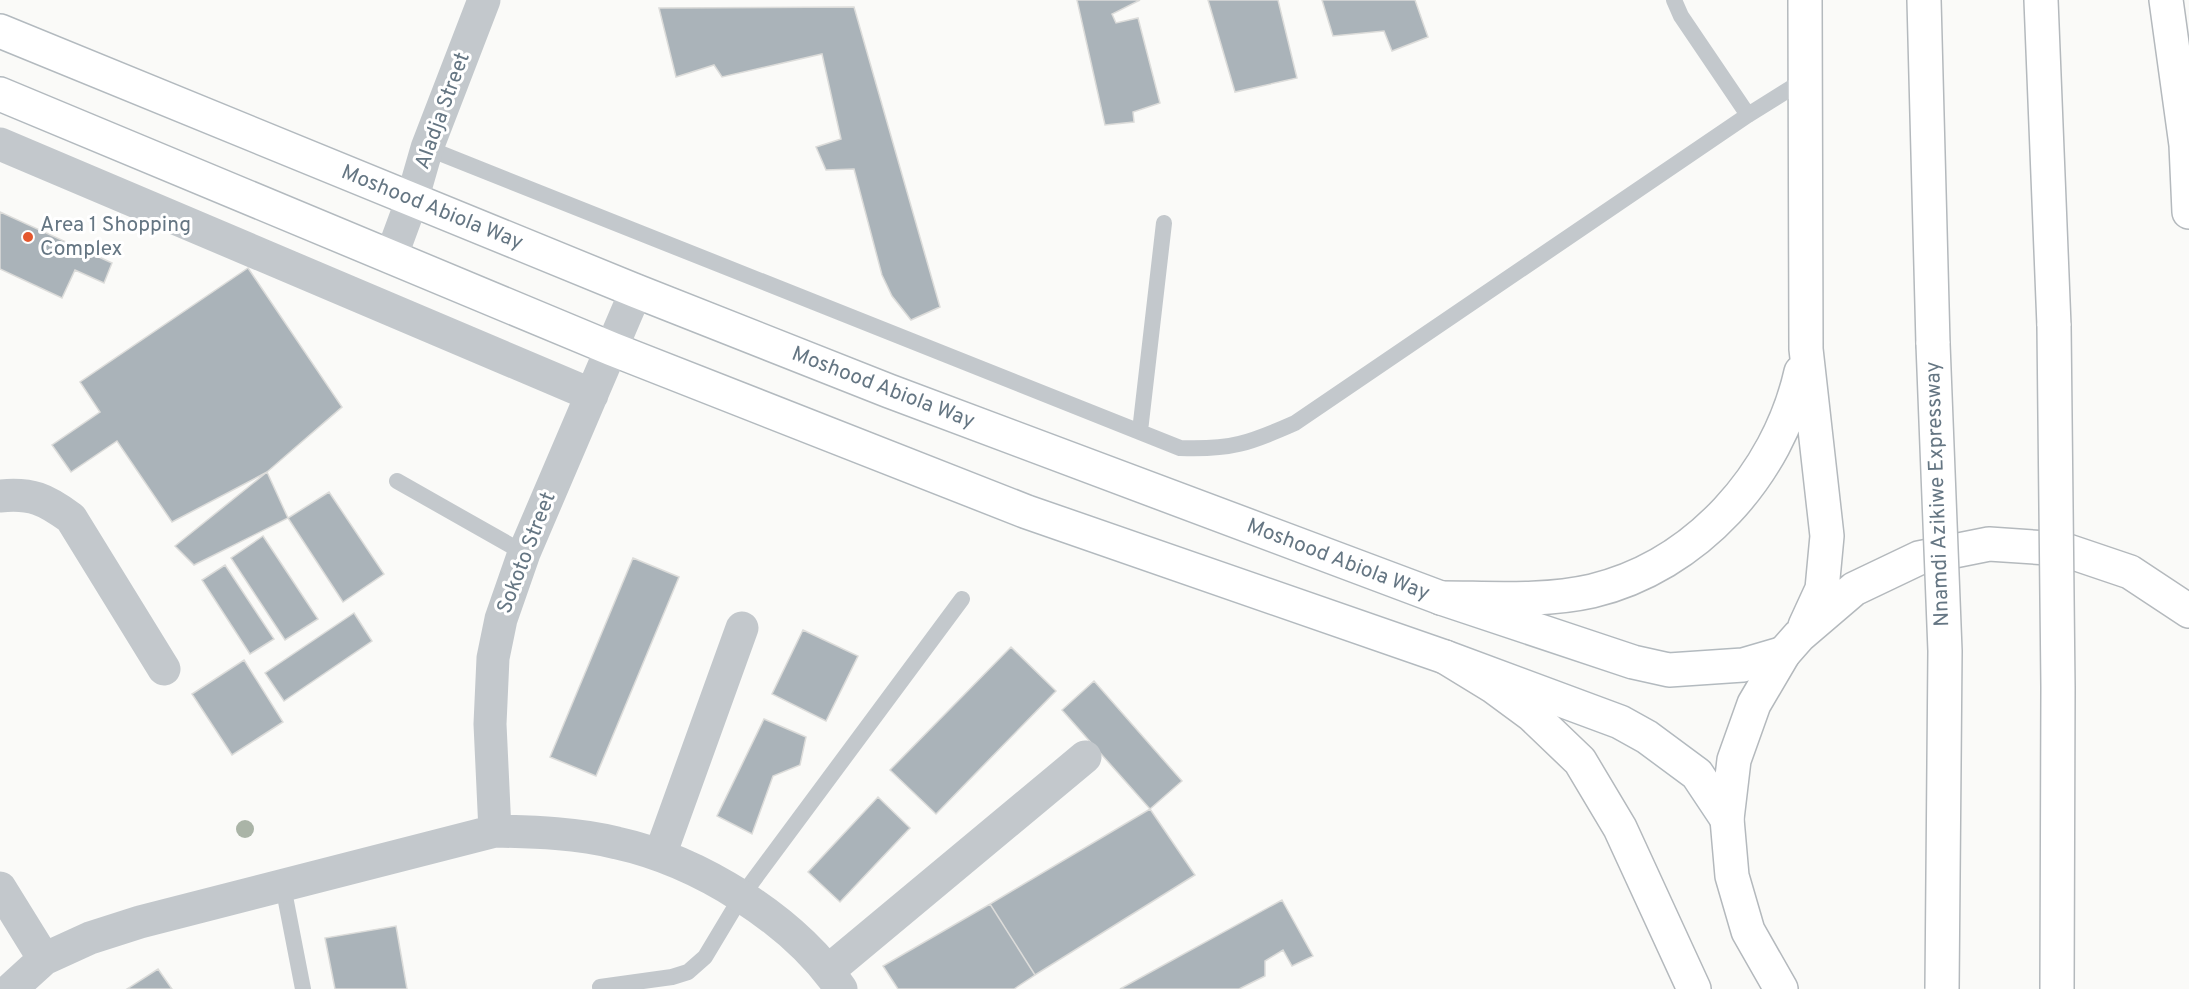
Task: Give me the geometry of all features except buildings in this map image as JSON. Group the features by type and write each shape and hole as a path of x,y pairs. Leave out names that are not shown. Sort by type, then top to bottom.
{"main road":[{"path":"1778,986 1745,920 1732,876 1727,819 1734,760 1754,704 1791,645 1822,589 1826,563 1827,536 1806,350 1805,0"},
{"name":"Nnamdi Azikiwe Expressway","path":"1924,0 1932,344 1945,651 1942,989"},
{"path":"2041,0 2054,326 2058,687 2057,989"},
{"path":"2166,0 2186,145 2189,212"},
{"name":"Moshood Abiola Way","path":"0,31 636,291 900,395 1441,598 1633,662 1669,670 1743,665 1791,645"},
{"path":"0,94 612,348 1027,512 1445,657 1620,722 1647,737 1697,774 1727,819"},
{"path":"1441,598 1539,598 1590,591 1634,579 1667,560 1728,510 1750,485 1793,406 1806,350"},
{"path":"1791,645 1854,589 1918,558 1989,544 2062,549 2130,572 2189,611"},
{"path":"1445,657 1494,687 1532,715 1580,761 1620,828 1694,989"}],"street":[{"name":"Aladja Street","path":"391,257 412,200 427,148 484,0"},
{"path":"0,144 592,395"},
{"name":"Sokoto Street","path":"495,831 490,724 493,658 501,619 524,553 636,291"},
{"path":"0,496 25,495 48,501 71,518 164,669"},
{"path":"660,855 742,628"},
{"path":"11,989 44,959 90,938 140,922 495,831 536,832 616,842 660,855 715,880 774,920 835,980 1085,757"},
{"path":"0,888 44,959"}],"lane":[{"path":"1674,0 1681,16 1748,116"},
{"path":"427,148 1140,430 1180,448 1217,450 1254,441 1295,423 1804,80"},
{"path":"1140,430 1164,223"},
{"path":"398,481 524,553"},
{"path":"600,987 672,977 688,972 705,957 741,897 962,599"},
{"path":"283,886 303,989"}],"place":[{"name":"Area 1 Shopping Complex","path":"28,237"}]}
